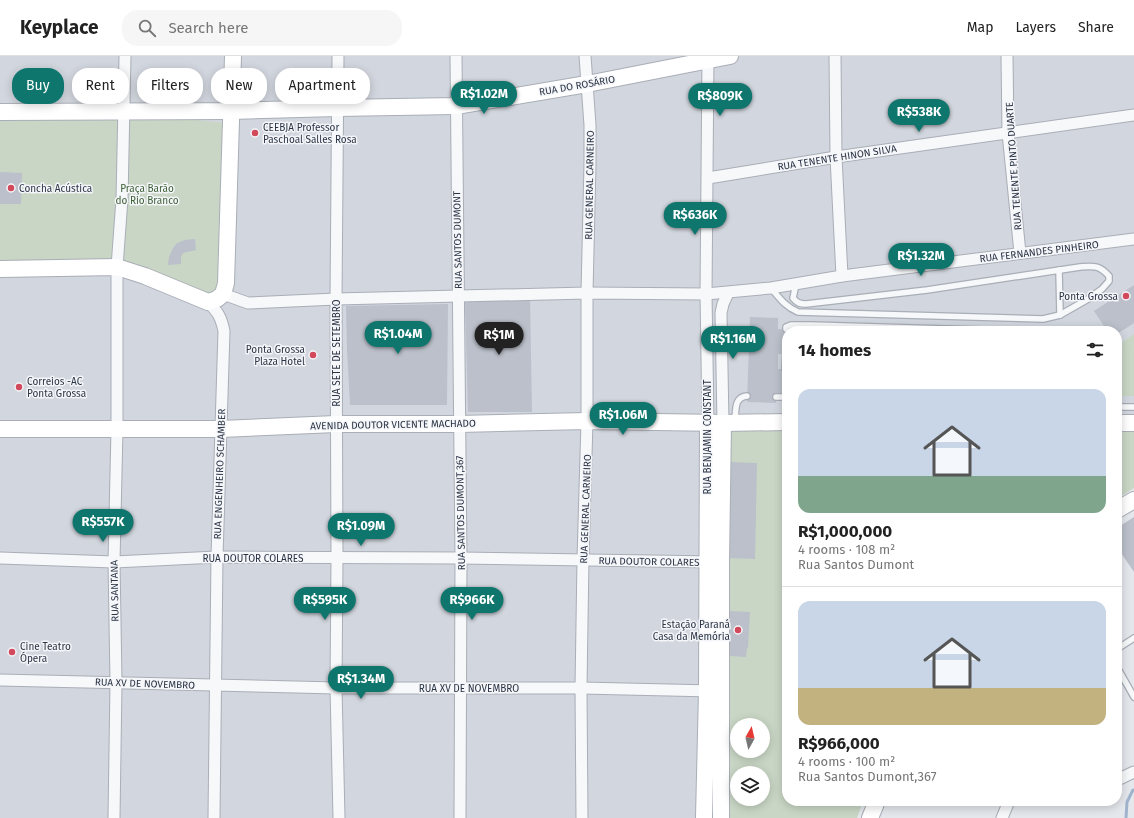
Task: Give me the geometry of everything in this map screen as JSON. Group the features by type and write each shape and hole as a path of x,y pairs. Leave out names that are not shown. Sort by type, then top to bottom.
{"main road":[{"path":"0,269 118,267 145,276 208,302 217,299 223,294 226,283 233,56"},
{"name":"RUA DO ROSÁRIO","path":"231,111 456,106 587,84 708,58 730,56"},
{"path":"0,112 231,111"},
{"name":"AVENIDA DOUTOR VICENTE MACHADO","path":"0,429 221,429 336,424 459,424 587,421 722,423 782,422"},
{"name":"RUA BENJAMIN CONSTANT","path":"721,818 714,691 714,562 722,423"},
{"path":"1122,423 1134,423"},
{"path":"1122,507 1134,500"},
{"name":"RUA BENJAMIN CONSTANT","path":"704,818 714,691"},
{"path":"870,818 875,806"}],"street":[{"name":"RUA SANTANA","path":"114,818 116,682 114,562 118,267 122,199 125,56"},
{"name":"RUA SETE DE SETEMBRO","path":"338,56 336,299 336,688 339,818"},
{"name":"RUA SANTOS DUMONT","path":"456,56 459,424"},
{"name":"RUA GENERAL CARNEIRO","path":"582,818 581,688 587,421 587,293 590,164 590,125 585,56"},
{"path":"835,56 836,157 842,276"},
{"name":"RUA TENENTE PINTO DUARTE","path":"1007,56 1008,132 1020,253"},
{"name":"RUA BENJAMIN CONSTANT","path":"708,58 706,294 722,423"},
{"name":"RUA TENENTE HINON SILVA","path":"708,178 836,157 1134,115"},
{"name":"RUA FERNANDES PINHEIRO","path":"223,294 248,303 336,299 587,293 728,293 771,288 842,276 1134,239"},
{"name":"RUA BENJAMIN CONSTANT","path":"722,423 721,324 723,304 728,293"},
{"name":"RUA ENGENHEIRO SCHAMBER","path":"208,302 217,311 224,331 217,558 214,818"},
{"name":"RUA SANTOS DUMONT,367","path":"459,424 461,558 460,818"},
{"name":"RUA DOUTOR COLARES","path":"0,558 114,562 217,558 461,558 714,562"},
{"name":"RUA XV DE NOVEMBRO","path":"0,680 336,688 581,688 714,691"},
{"path":"1122,778 1134,772"},
{"path":"1002,818 1007,806"}],"lane":[{"path":"771,288 785,305 798,312 1043,319 1060,315 1088,299 1102,289 1108,281 1109,276 1103,269 1096,266 1059,270 927,290 806,304 800,304 793,298 796,284"},
{"path":"1059,270 1060,315"},
{"path":"788,326 844,326"},
{"path":"722,423 739,399 747,396"},
{"path":"776,397 782,396"},
{"path":"1122,407 1134,407"},
{"path":"1122,646 1134,638"},
{"path":"1122,675 1134,696"}],"shaded area":[{"path":"0,56 1134,56 1134,421 1122,422 1122,326 782,326 782,425 724,427 725,818 0,818"}],"green space":[{"name":"Praça Barão do Rio Branco","path":"121,113 228,123 223,292 208,300 145,275 0,267 0,114"},
{"path":"1134,334 1134,396 1122,396 1122,342"},
{"path":"782,428 782,806 861,806 857,818 729,818 728,429"},
{"path":"1122,431 1134,432 1134,488 1122,496"}],"building":[{"name":"Concha Acústica","path":"0,172 22,173 21,204 0,204"},
{"path":"195,239 196,250 183,253 181,257 181,264 168,265 169,257 177,243"},
{"name":"Ponta Grossa","path":"1134,285 1134,323 1122,331 1122,326 1104,326 1094,311"},
{"path":"530,299 532,412 468,412 465,302"},
{"path":"448,304 447,405 350,405 346,306"},
{"path":"750,317 778,318 778,329 782,329 782,354 778,354 778,369 782,369 782,394 777,393 776,403 747,402"},
{"path":"729,462 757,463 755,559 727,558"},
{"path":"1134,517 1134,572 1122,554 1122,525"},
{"name":"Estação Paraná Casa da Memória","path":"730,611 750,612 746,657 730,656 730,640 727,640"}],"waterway":[{"path":"1126,818 1127,802 1133,790"}],"place":[{"name":"CEEBJA Professor Paschoal Salles Rosa","path":"255,133"},
{"name":"Concha Acústica","path":"11,188"},
{"name":"Ponta Grossa","path":"1126,296"},
{"name":"Ponta Grossa Plaza Hotel","path":"313,355"},
{"name":"Correios -AC Ponta Grossa","path":"19,387"},
{"name":"Estação Paraná Casa da Memória","path":"738,630"},
{"name":"Cine Teatro Ópera","path":"12,652"}]}
